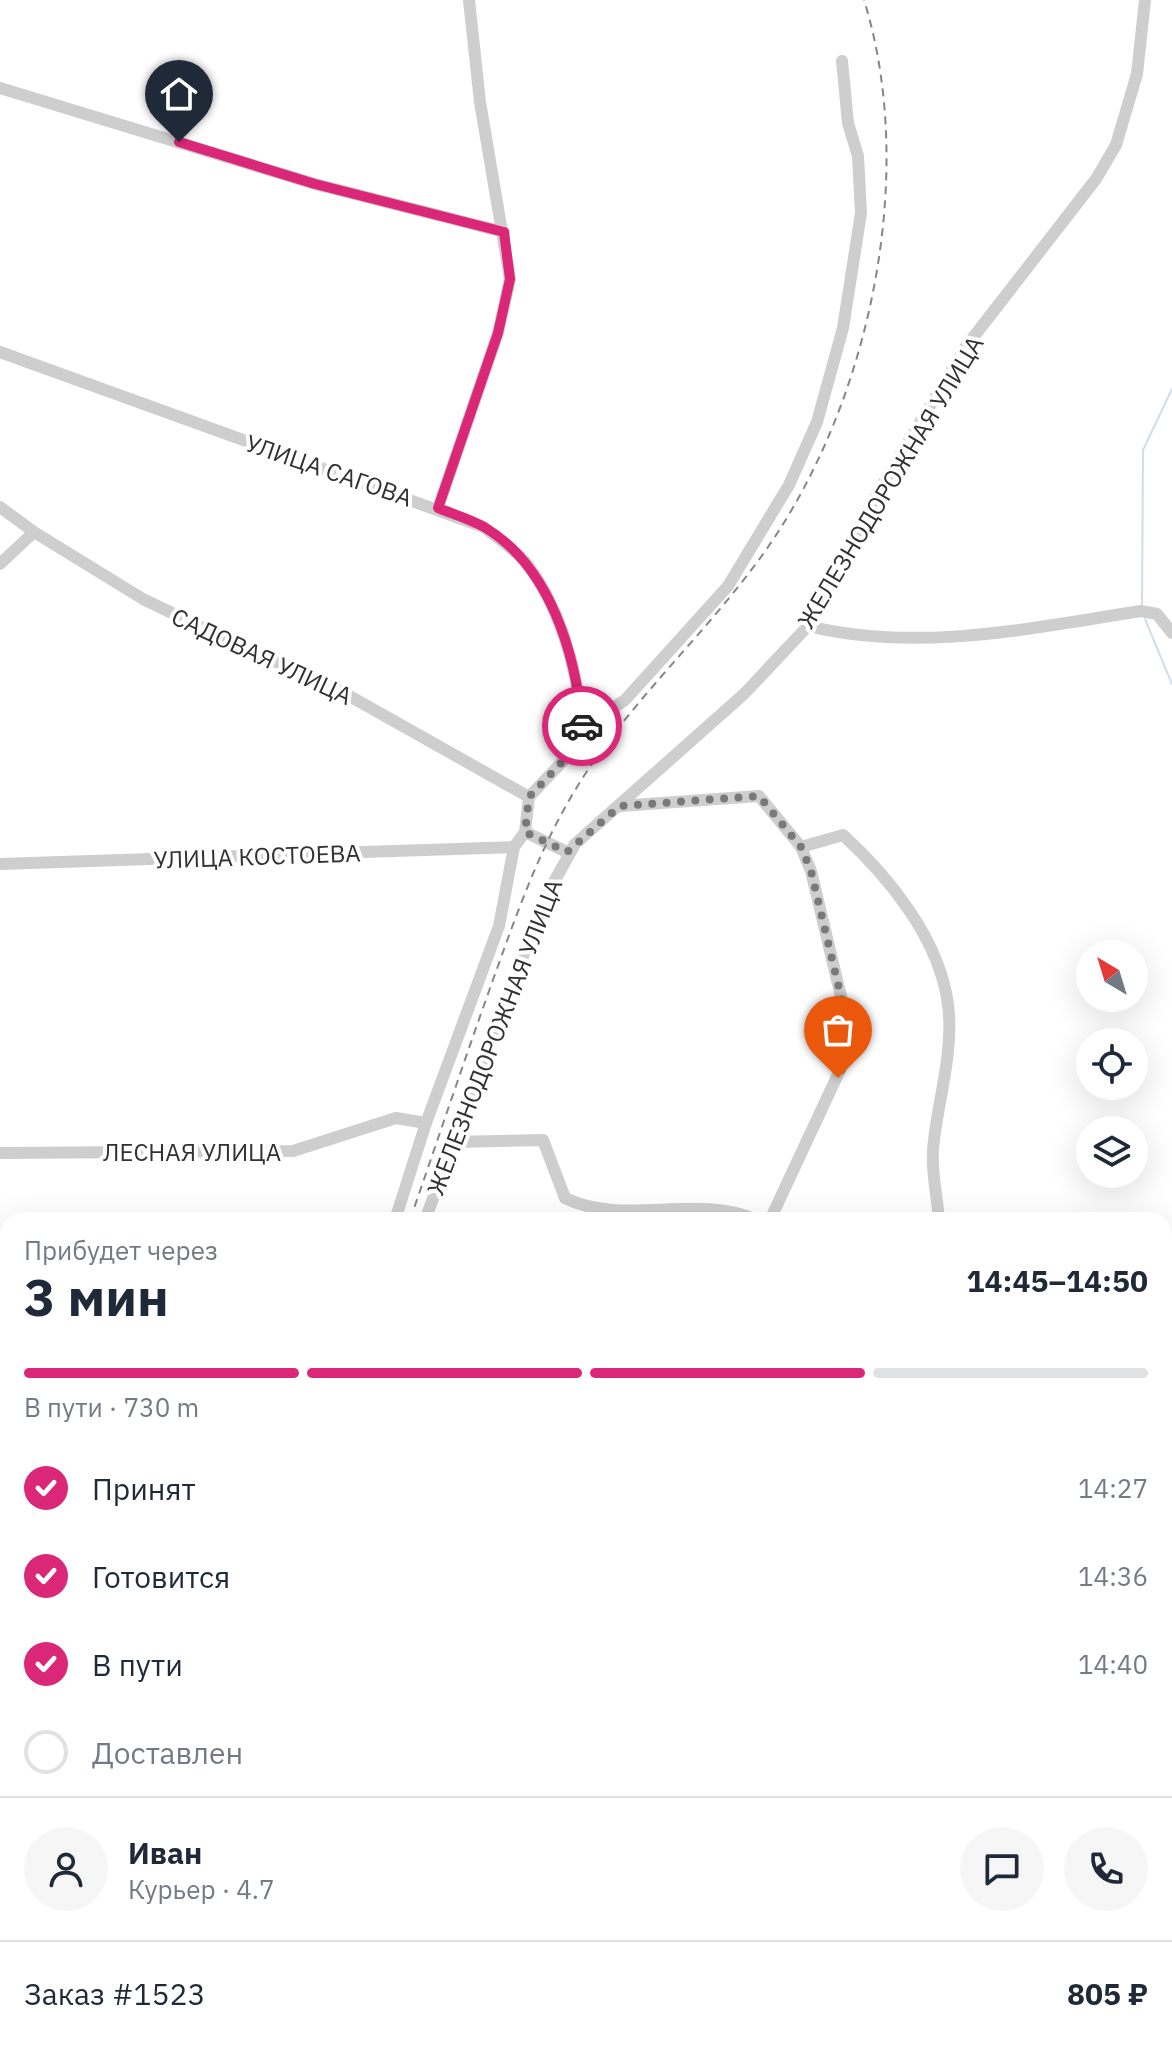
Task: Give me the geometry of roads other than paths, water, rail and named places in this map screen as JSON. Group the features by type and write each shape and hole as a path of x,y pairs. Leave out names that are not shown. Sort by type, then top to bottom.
{"street":[{"path":"438,508 498,333 510,279 480,102 469,0"},
{"name":"ЖЕЛЕЗНОДОРОЖНАЯ УЛИЦА","path":"428,1212 544,900 567,852 744,694 808,626 877,494 965,348 1086,191 1116,145 1137,74 1145,0"},
{"path":"398,1212 426,1123 499,926 514,847 525,832 529,797 563,761 583,728 625,700 728,586 789,485 817,422 843,328 861,213 858,156 848,123 842,61"},
{"path":"0,88 315,184 504,232"},
{"name":"УЛИЦА САГОВА","path":"0,352 484,527 526,563 558,619 579,684 583,728"},
{"name":"САДОВАЯ УЛИЦА","path":"0,507 34,532 143,599 261,656 321,680 529,797"},
{"path":"0,564 34,532"},
{"path":"808,626 845,635 929,639 1020,630 1141,611 1157,614 1172,633"},
{"path":"620,806 759,796 801,847 811,871 843,1005 847,1055 774,1212"},
{"path":"525,832 567,852"},
{"path":"801,847 843,835 903,903 933,953 948,1006 948,1038 933,1143 938,1212"},
{"name":"УЛИЦА КОСТОЕВА","path":"0,864 514,847"},
{"name":"ЛЕСНАЯ УЛИЦА","path":"0,1153 293,1151 396,1118 426,1123"},
{"path":"453,1142 543,1140 565,1198 587,1209 707,1207 738,1212"}],"waterway":[{"path":"1142,605 1143,450 1172,389"},
{"path":"1145,619 1172,684"}],"railway":[{"path":"413,1212 511,929 561,814 615,732 755,565 794,506 827,440 853,369 872,294 884,219 886,143 880,70 864,0"}]}
